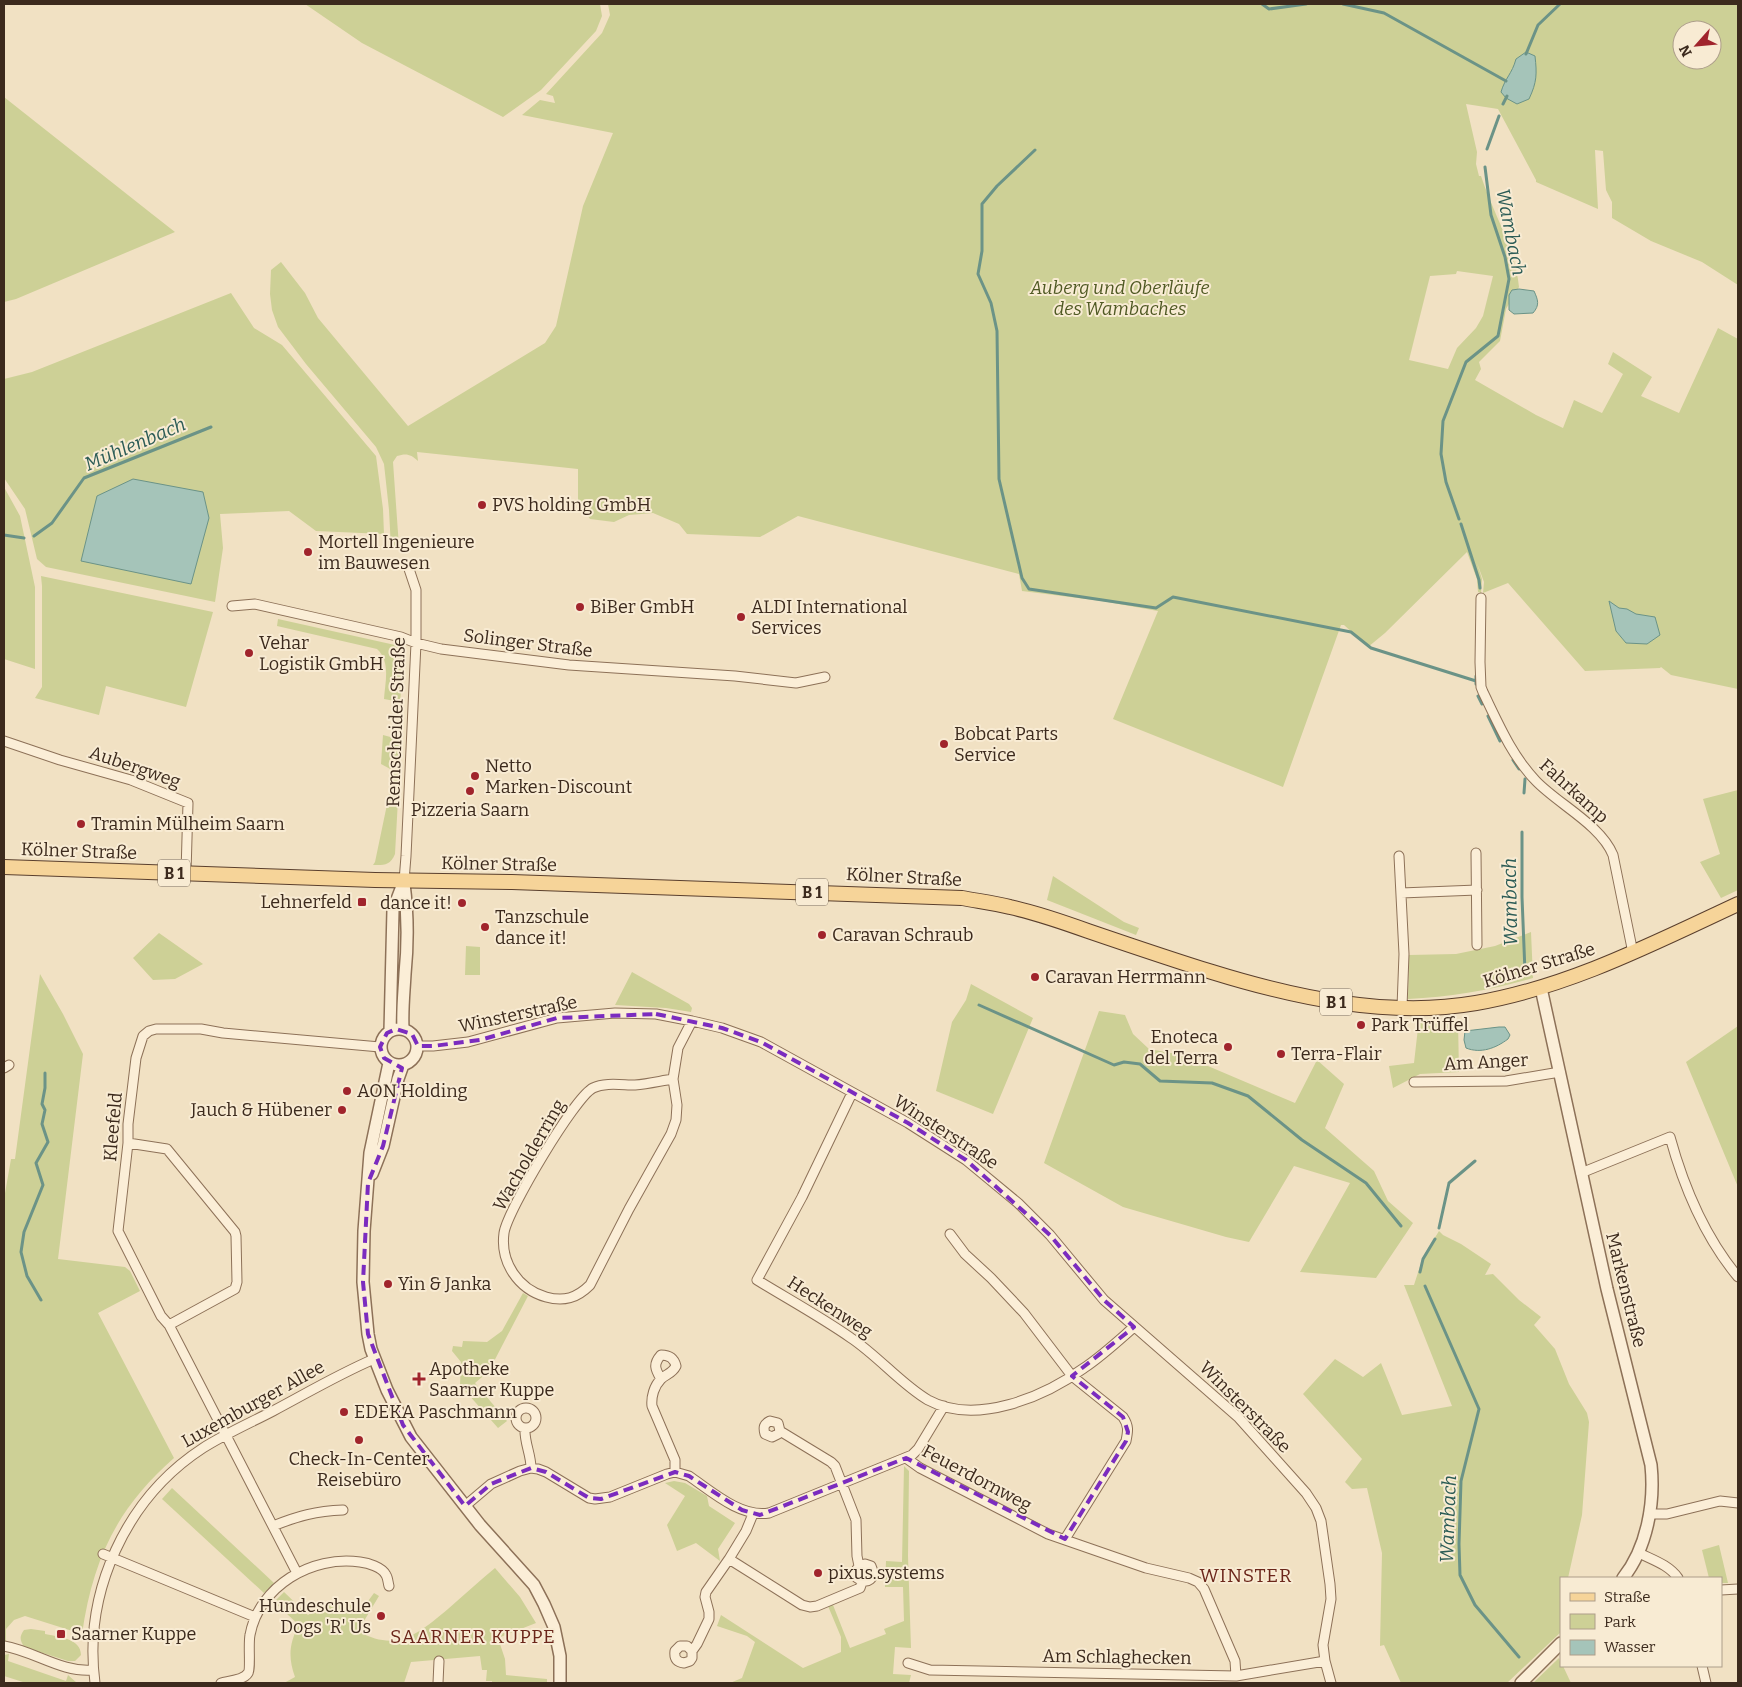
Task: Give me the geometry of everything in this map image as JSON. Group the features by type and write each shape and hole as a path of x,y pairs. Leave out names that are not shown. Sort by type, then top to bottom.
{"main road":[{"name":"Kölner Straße","path":"4,867 962,898 1032,913 1213,972 1276,990 1328,1001 1402,1007 1441,1007 1476,1003 1541,988 1632,953 1738,904"}],"street":[{"name":"Remscheider Straße","path":"404,881 416,643 416,590 408,566"},
{"name":"Fahrkamp","path":"1481,598 1480,645 1481,687 1483,692 1501,730 1524,767 1538,783 1609,845 1613,855 1632,953"},
{"name":"Solinger Straße","path":"232,606 255,604 302,613 441,649 569,666 735,676 796,683 825,678"},
{"name":"Aubergweg","path":"4,741 60,760 131,780 188,803 186,873"},
{"path":"1476,853 1477,945"},
{"path":"1400,856 1404,954 1402,1007"},
{"path":"403,1029 402,1015 408,917 404,881"},
{"path":"390,1031 393,910 404,881"},
{"path":"1401,893 1477,890"},
{"name":"Markenstraße","path":"1541,988 1607,1289 1651,1465 1652,1488 1649,1514 1639,1553 1623,1577"},
{"name":"Winsterstraße","path":"418,1046 468,1042 557,1018 615,1014 656,1014 692,1020 761,1042 908,1123 966,1160 1018,1203 1050,1235 1104,1300 1238,1417 1306,1494 1316,1508 1321,1521 1330,1584 1331,1599 1323,1645 1331,1683"},
{"name":"Wacholderring","path":"673,1079 637,1085 601,1086 594,1088 580,1099 545,1151 509,1218 504,1232 504,1250 508,1265 516,1278 528,1289 544,1297 560,1300 573,1298 584,1292 590,1285 629,1209 671,1134 676,1120 677,1105 673,1079 678,1048 692,1020"},
{"name":"Kleefeld","path":"297,1573 227,1434 169,1325 161,1316 119,1234 128,1143 128,1124 136,1058 143,1036 149,1031 156,1029 201,1028 223,1033 380,1047"},
{"path":"403,1029 412,1034 418,1046 414,1058 403,1065 389,1063 384,1058 380,1047 382,1040 390,1031 403,1029"},
{"path":"389,1063 370,1153 362,1282 368,1334 374,1359 397,1412 411,1437 465,1506 534,1586 554,1628 560,1656 560,1683"},
{"path":"368,1183 383,1146 403,1065"},
{"name":"Am Anger","path":"1414,1082 1506,1081 1560,1072"},
{"name":"Heckenweg","path":"852,1093 802,1198 757,1280 851,1338 880,1359 913,1390 929,1400 960,1410 980,1411 1035,1396 1072,1376 1134,1327"},
{"path":"1581,1173 1670,1137 1678,1166 1701,1220 1717,1250 1738,1277"},
{"path":"128,1143 167,1149 236,1236 237,1282 234,1289 169,1325"},
{"path":"950,1234 965,1254 1024,1313 1072,1376 1123,1417 1127,1424 1126,1441 1065,1539"},
{"name":"Luxemburger Allee","path":"95,1683 96,1617 103,1584 125,1529 140,1506 159,1485 196,1453 227,1434 374,1359"},
{"path":"661,1379 652,1394 652,1406 674,1460 675,1472"},
{"name":"Feuerdornweg","path":"944,1406 918,1449 906,1458 920,1468 1040,1530 1146,1568 1189,1578 1198,1582 1204,1589 1235,1661 1236,1676"},
{"path":"524,1428 524,1438 531,1459 530,1468"},
{"path":"780,1431 832,1462 843,1484 856,1520 859,1566 856,1572 857,1578 862,1582 868,1582 872,1579 874,1572 871,1566 865,1564 859,1566"},
{"path":"465,1506 491,1484 530,1468 546,1472 589,1498 601,1499 675,1472 689,1476 742,1510 753,1514 769,1513 906,1458"},
{"path":"1649,1514 1667,1514 1720,1501 1738,1503"},
{"path":"273,1526 298,1516 319,1511 343,1510"},
{"path":"692,1651 709,1619 706,1592 746,1531 753,1514"},
{"path":"1639,1553 1664,1565 1677,1577"},
{"path":"103,1554 255,1617"},
{"path":"729,1559 802,1605 810,1607 817,1606 860,1588 862,1582"},
{"path":"221,1683 244,1677 248,1673 250,1668 248,1651 250,1634 255,1617 272,1593 284,1581 297,1573 316,1565 347,1561 361,1562 378,1568 386,1575 389,1586"},
{"path":"1722,1590 1738,1589"},
{"path":"1521,1683 1560,1644"},
{"path":"4,1646 66,1667 82,1671 94,1670"},
{"path":"438,1683 439,1661"},
{"name":"Am Schlaghecken","path":"908,1663 930,1670 1236,1676 1325,1661"},
{"path":"1702,1667 1706,1683"}],"highlighted area":[{"path":"656,1014 722,1028 761,1042 908,1123 966,1160 1050,1235 1104,1300 1134,1327 1072,1376 1123,1417 1128,1432 1126,1441 1065,1539 906,1458 760,1515 742,1510 689,1476 675,1472 601,1499 589,1498 546,1472 531,1468 491,1484 465,1506 403,1425 368,1334 363,1282 368,1183 383,1146 402,1068 384,1058 380,1047 387,1033 396,1029 412,1034 418,1046 433,1046 480,1040 557,1018"}],"green space":[{"path":"305,4 600,4 602,16 596,31 541,90 503,117 362,43"},
{"name":"Auberg und Oberläufe des Wambaches","path":"608,4 1738,4 1738,285 1702,262 1651,241 1612,218 1612,202 1606,190 1603,151 1595,150 1598,209 1536,182 1498,109 1466,104 1477,152 1476,164 1479,176 1481,176 1508,244 1517,273 1519,287 1506,309 1500,341 1479,362 1481,369 1475,380 1536,415 1563,428 1574,400 1602,413 1623,374 1608,364 1613,352 1652,377 1641,396 1679,413 1718,328 1738,339 1738,689 1671,675 1661,667 1585,671 1508,583 1483,593 1484,582 1477,563 1482,579 1481,593 1478,592 1477,579 1467,552 1385,633 1368,647 1344,625 1341,625 1283,787 1113,719 1158,611 1102,601 1022,591 1019,574 798,516 760,537 687,534 679,524 653,513 629,515 614,522 590,519 578,502 578,469 417,452 418,461 406,454 397,456 393,462 399,547 391,548 384,464 376,447 306,364 278,327 272,310 270,294 271,270 281,262 305,293 318,318 408,426 545,343 556,326 583,206 613,133 522,115 540,100 555,103 553,96 546,94 602,33 610,15","holes":["1457,271 1493,276 1483,316 1476,328 1457,348 1448,369 1409,360 1430,276 1456,274"]},
{"path":"4,97 175,232 16,299 4,302"},
{"path":"231,293 254,328 282,345 376,456 383,509 384,534 316,531 289,511 220,514 223,548 215,602 46,567 37,559 25,509 4,478 4,379 32,372"},
{"path":"4,487 20,516 35,587 35,669 4,659"},
{"path":"41,576 213,612 186,707 106,686 99,715 35,698 42,687"},
{"path":"278,619 395,645 401,651 404,659 400,702 384,699 386,666 377,649 277,626"},
{"path":"383,735 394,738 401,745 395,854 389,863 373,865 394,771 381,764"},
{"path":"1738,790 1738,890 1721,898 1700,862 1720,854 1703,799"},
{"path":"1053,876 1124,922 1139,928 1136,935 1047,900"},
{"path":"1531,932 1533,978 1471,992 1440,997 1408,999 1409,955 1456,954 1495,946"},
{"path":"159,933 203,964 175,979 153,980 133,958"},
{"path":"466,946 480,947 480,975 465,975"},
{"path":"632,972 689,1004 692,1008 691,1012 666,1008 615,1005"},
{"path":"40,974 83,1054 58,1259 125,1267 130,1271 140,1291 98,1313 174,1458 137,1496 111,1537 93,1582 82,1634 25,1616 14,1620 6,1629 6,1642 4,1641 4,1199 11,1159 15,1159"},
{"path":"971,984 1033,1018 993,1114 936,1091 952,1022 966,1000"},
{"path":"1099,1011 1125,1015 1133,1034 1149,1049 1182,1055 1295,1103 1317,1060 1344,1084 1325,1128 1374,1171 1388,1201 1413,1223 1376,1278 1300,1272 1350,1183 1294,1166 1249,1242 1123,1207 1044,1163"},
{"path":"1419,1019 1458,1021 1459,1072 1420,1074 1393,1088 1389,1066 1414,1063"},
{"path":"1738,1026 1738,1187 1686,1062"},
{"path":"1439,1231 1491,1264 1485,1275 1493,1274 1519,1300 1541,1317 1534,1325 1555,1349 1569,1384 1587,1413 1589,1422 1582,1515 1568,1577 1560,1577 1560,1633 1507,1683 1401,1683 1384,1645 1380,1646 1382,1553 1367,1488 1352,1489 1345,1482 1362,1459 1303,1394 1335,1359 1363,1377 1381,1363 1402,1415 1452,1406 1404,1285 1414,1285 1423,1257"},
{"path":"523,1293 528,1296 489,1371 475,1383 507,1421 498,1428 460,1385 461,1362 452,1351 453,1346 462,1347 463,1341 487,1342 502,1331"},
{"path":"904,1466 909,1471 908,1556 911,1648 895,1647 893,1674 911,1675 909,1683 730,1683 742,1678 755,1642 747,1636 717,1626 721,1615 803,1668 841,1652 841,1637 828,1606 833,1605 850,1648 886,1634 884,1629 904,1621 903,1587 885,1587 886,1561 902,1562"},
{"path":"674,1481 685,1483 707,1496 709,1506 735,1523 718,1549 720,1561 696,1543 677,1551 667,1525 685,1496 665,1483"},
{"path":"172,1488 274,1583 264,1593 162,1499"},
{"path":"1719,1545 1728,1583 1722,1583 1722,1577 1709,1577 1702,1550"},
{"path":"495,1568 520,1597 536,1623 498,1638 505,1659 506,1675 547,1679 547,1683 492,1683 492,1681 486,1681 487,1670 482,1670 480,1656 411,1662 404,1683 284,1683 295,1677 291,1663 291,1644 299,1625 274,1602 284,1592 308,1615 322,1607 335,1604 348,1604 363,1608 374,1593 379,1596 358,1631 384,1640 396,1640 406,1638 427,1626"},
{"path":"24,1630 45,1631 45,1634 68,1639 77,1645 81,1655 75,1661 68,1661 24,1647 21,1635"},
{"path":"9,1654 8,1661 66,1681 68,1675 77,1683 26,1683 4,1676 4,1655"},
{"path":"1559,1658 1560,1667 1563,1667 1571,1683 1533,1683"}],"water":[{"path":"1526,52 1535,56 1535,83 1529,99 1517,104 1506,98 1501,92 1516,59"},
{"path":"1512,290 1534,291 1538,302 1533,313 1514,314 1509,310 1509,295"},
{"path":"133,479 203,492 209,518 191,584 81,561 97,496"},
{"path":"1609,601 1619,608 1627,609 1636,614 1655,617 1660,635 1647,644 1626,643 1616,631"},
{"path":"1505,1027 1510,1035 1508,1039 1483,1050 1466,1048 1464,1040 1465,1031"}],"waterway":[{"path":"1262,4 1269,9 1306,4"},
{"path":"1343,4 1384,13 1506,81"},
{"name":"Wambach","path":"1526,54 1538,25 1560,4"},
{"name":"Wambach","path":"1503,104 1507,96"},
{"name":"Wambach","path":"1487,149 1499,116"},
{"path":"1035,150 997,186 982,204 982,251 978,274 991,303 997,331 999,479 1022,578 1029,589 1156,608 1173,597 1351,632 1371,648 1476,681"},
{"name":"Wambach","path":"1459,519 1446,482 1441,454 1443,421 1466,362 1498,336 1509,279 1505,257 1491,215 1485,167"},
{"name":"Mühlenbach","path":"34,536 52,523 84,478 211,427"},
{"name":"Wambach","path":"1461,524 1480,588"},
{"name":"Mühlenbach","path":"4,535 24,538"},
{"name":"Wambach","path":"1476,676 1476,684"},
{"name":"Wambach","path":"1478,696 1482,704"},
{"name":"Wambach","path":"1488,716 1500,741"},
{"name":"Wambach","path":"1513,760 1519,769"},
{"name":"Wambach","path":"1524,793 1525,779"},
{"name":"Wambach","path":"1522,832 1525,972"},
{"path":"979,1005 1114,1065 1124,1062 1140,1064 1160,1081 1212,1083 1248,1096 1302,1140 1366,1183 1401,1226"},
{"path":"41,1300 27,1276 21,1252 24,1232 43,1185 36,1163 48,1142 42,1124 45,1110 42,1104 45,1073"},
{"name":"Wambach","path":"1439,1228 1449,1183 1475,1161"},
{"name":"Wambach","path":"1420,1272 1423,1259 1435,1239"},
{"name":"Wambach","path":"1425,1286 1479,1409 1461,1481 1460,1575 1475,1605 1519,1657"}],"place":[{"name":"PVS holding GmbH","path":"482,505"},
{"name":"Mortell Ingenieure im Bauwesen","path":"308,552"},
{"name":"BiBer GmbH","path":"580,607"},
{"name":"ALDI International Services","path":"741,617"},
{"name":"Vehar Logistik GmbH","path":"249,653"},
{"name":"Bobcat Parts Service","path":"944,744"},
{"name":"Netto Marken-Discount","path":"475,776"},
{"name":"Pizzeria Saarn","path":"470,791"},
{"name":"Tramin Mülheim Saarn","path":"81,824"},
{"name":"Lehnerfeld","path":"362,902"},
{"name":"dance it!","path":"462,903"},
{"name":"Tanzschule dance it!","path":"485,927"},
{"name":"Caravan Schraub","path":"822,935"},
{"name":"Caravan Herrmann","path":"1035,977"},
{"name":"Park Trüffel","path":"1361,1025"},
{"name":"Enoteca del Terra","path":"1228,1047"},
{"name":"Terra-Flair","path":"1281,1054"},
{"name":"AON Holding","path":"347,1091"},
{"name":"Jauch & Hübener","path":"342,1110"},
{"name":"Yin & Janka","path":"388,1284"},
{"name":"Apotheke Saarner Kuppe","path":"419,1379"},
{"name":"EDEKA Paschmann","path":"344,1412"},
{"name":"Check-In-Center Reisebüro","path":"359,1440"},
{"name":"pixus.systems","path":"818,1573"},
{"name":"Hundeschule Dogs 'R' Us","path":"381,1616"},
{"name":"Saarner Kuppe","path":"61,1634"}],"district":[{"name":"WINSTER","path":"1246,1575"},
{"name":"SAARNER KUPPE","path":"473,1636"}]}
